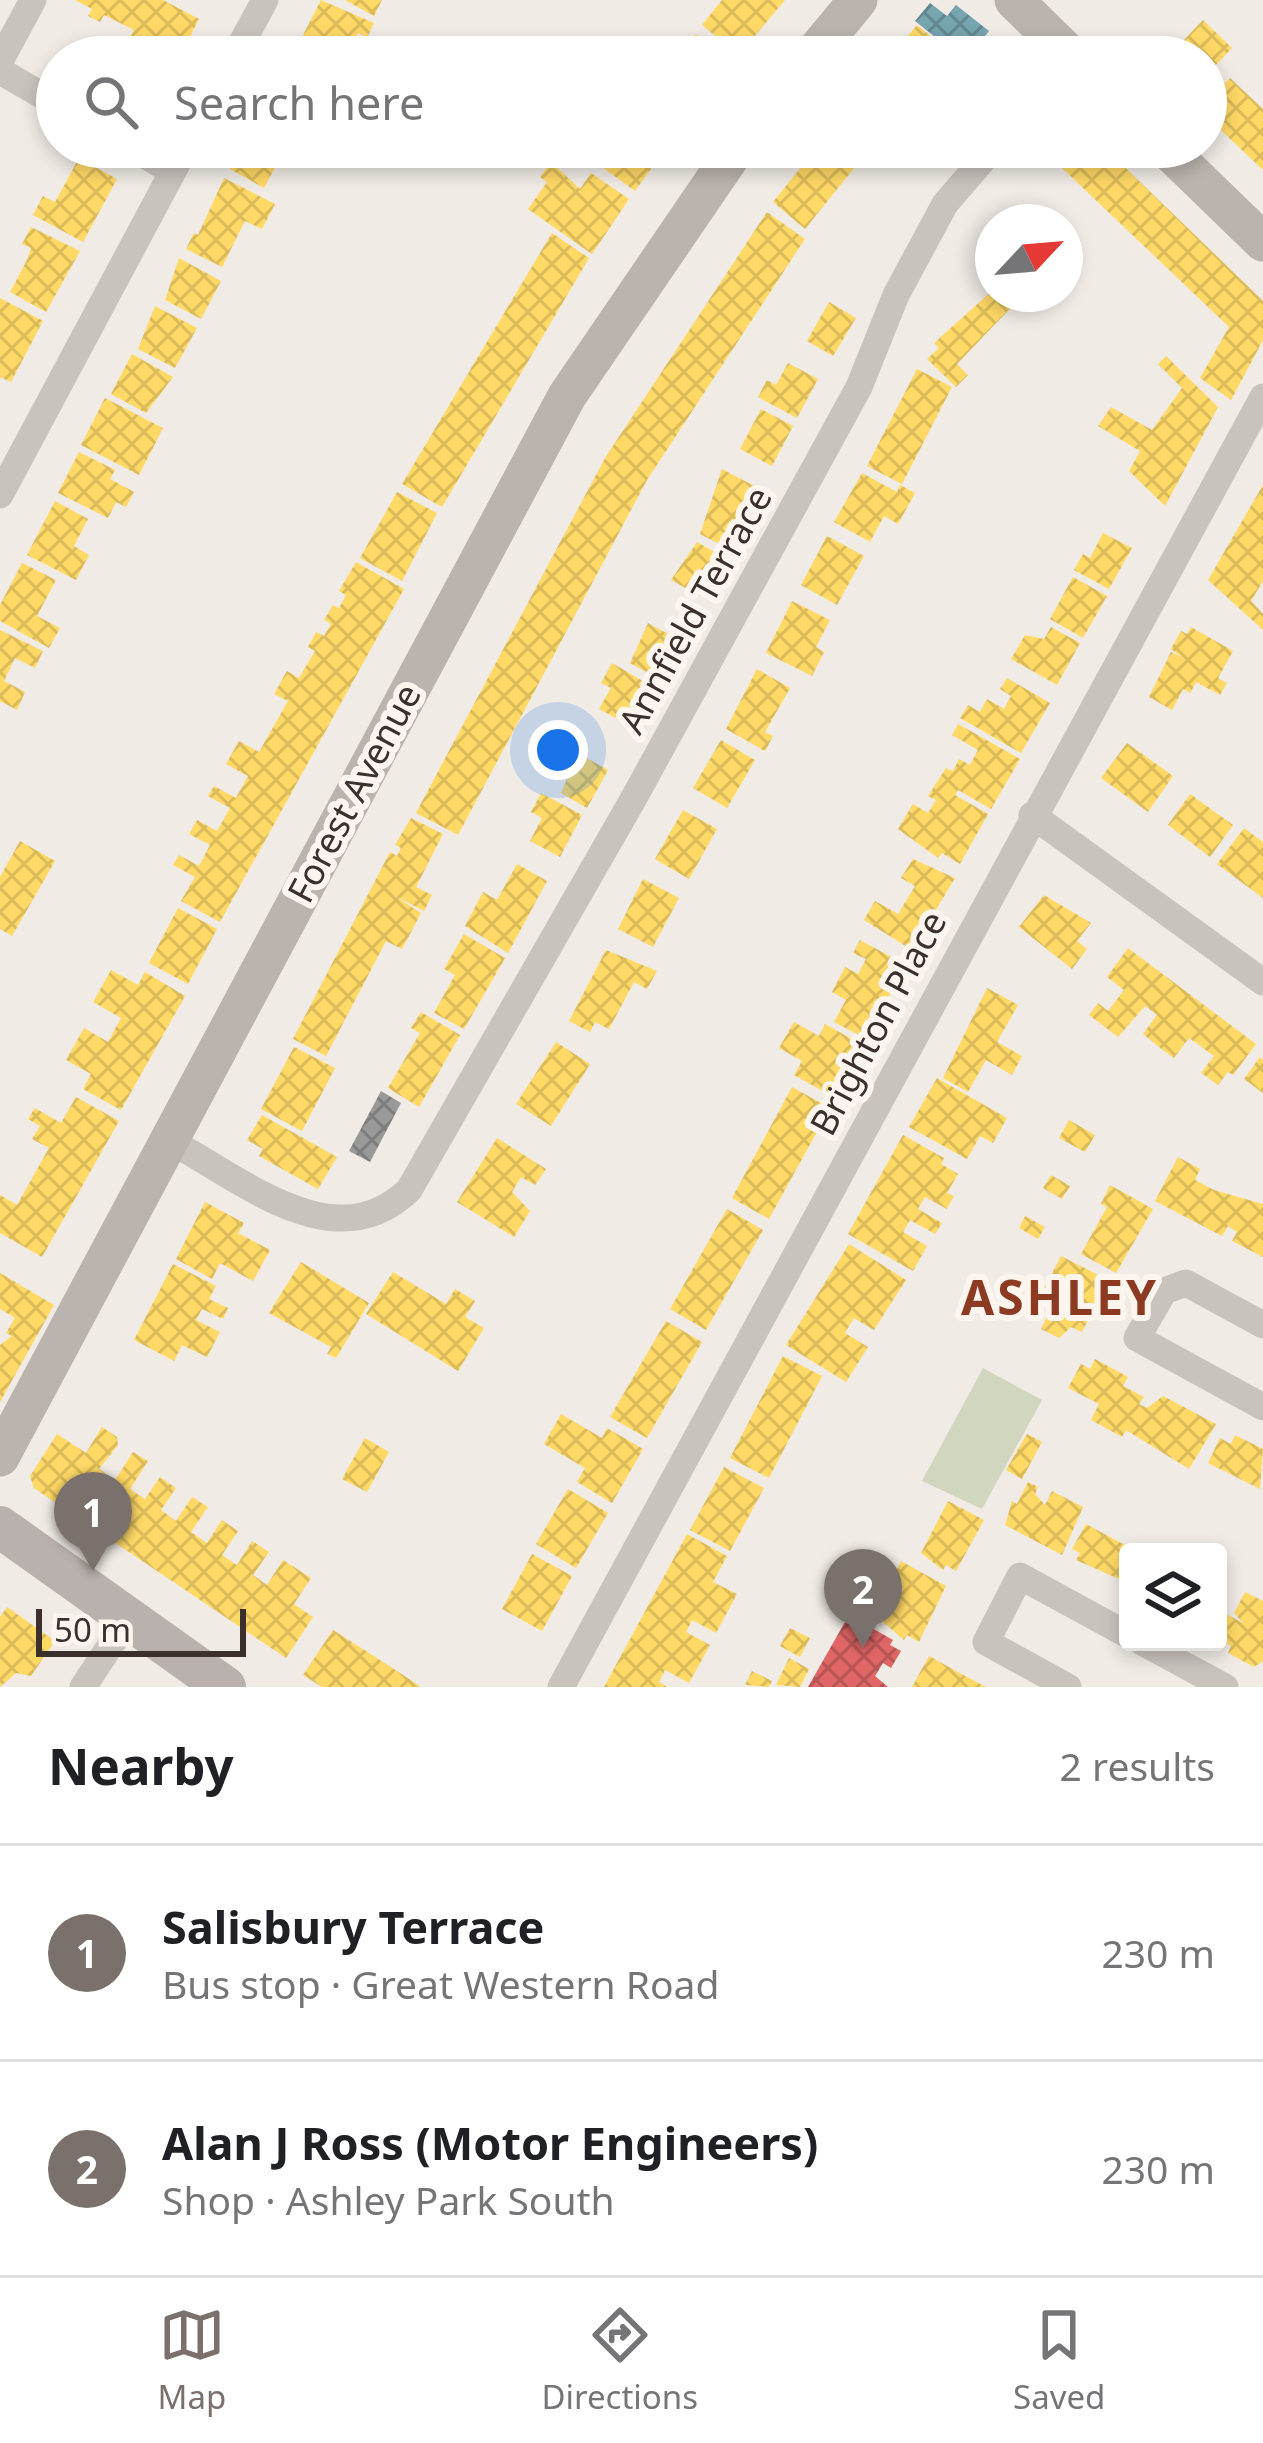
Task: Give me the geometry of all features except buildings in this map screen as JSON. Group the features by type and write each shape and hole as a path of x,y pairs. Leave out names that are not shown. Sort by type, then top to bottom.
{"main road":[{"path":"0,1527 225,1687"}],"street":[{"path":"0,61 33,0"},
{"path":"245,36 265,0"},
{"path":"828,36 858,0"},
{"path":"1014,0 1051,36"},
{"path":"0,71 36,92"},
{"path":"0,495 174,168"},
{"name":"Forest Avenue","path":"0,1457 567,396 723,168"},
{"name":"Annfield Terrace","path":"172,1142 325,1221 379,1216 409,1190 635,796 859,387 896,295 945,203 976,168"},
{"path":"1187,168 1263,242"},
{"name":"Brighton Place","path":"561,1687 1263,397"},
{"path":"1032,815 1263,982"},
{"path":"1263,1324 1186,1283 1164,1291 1137,1338 1263,1407"},
{"path":"1068,1687 986,1642 1020,1576 1119,1630"},
{"path":"83,1687 128,1619"},
{"path":"1159,1651 1225,1687"}],"green space":[{"path":"983,1368 1042,1400 982,1509 922,1481"}],"place":[{"name":"Salisbury Terrace","path":"93,1571"},
{"name":"Alan J Ross (Motor Engineers)","path":"863,1648"}],"district":[{"name":"ASHLEY","path":"1060,1298"}]}
